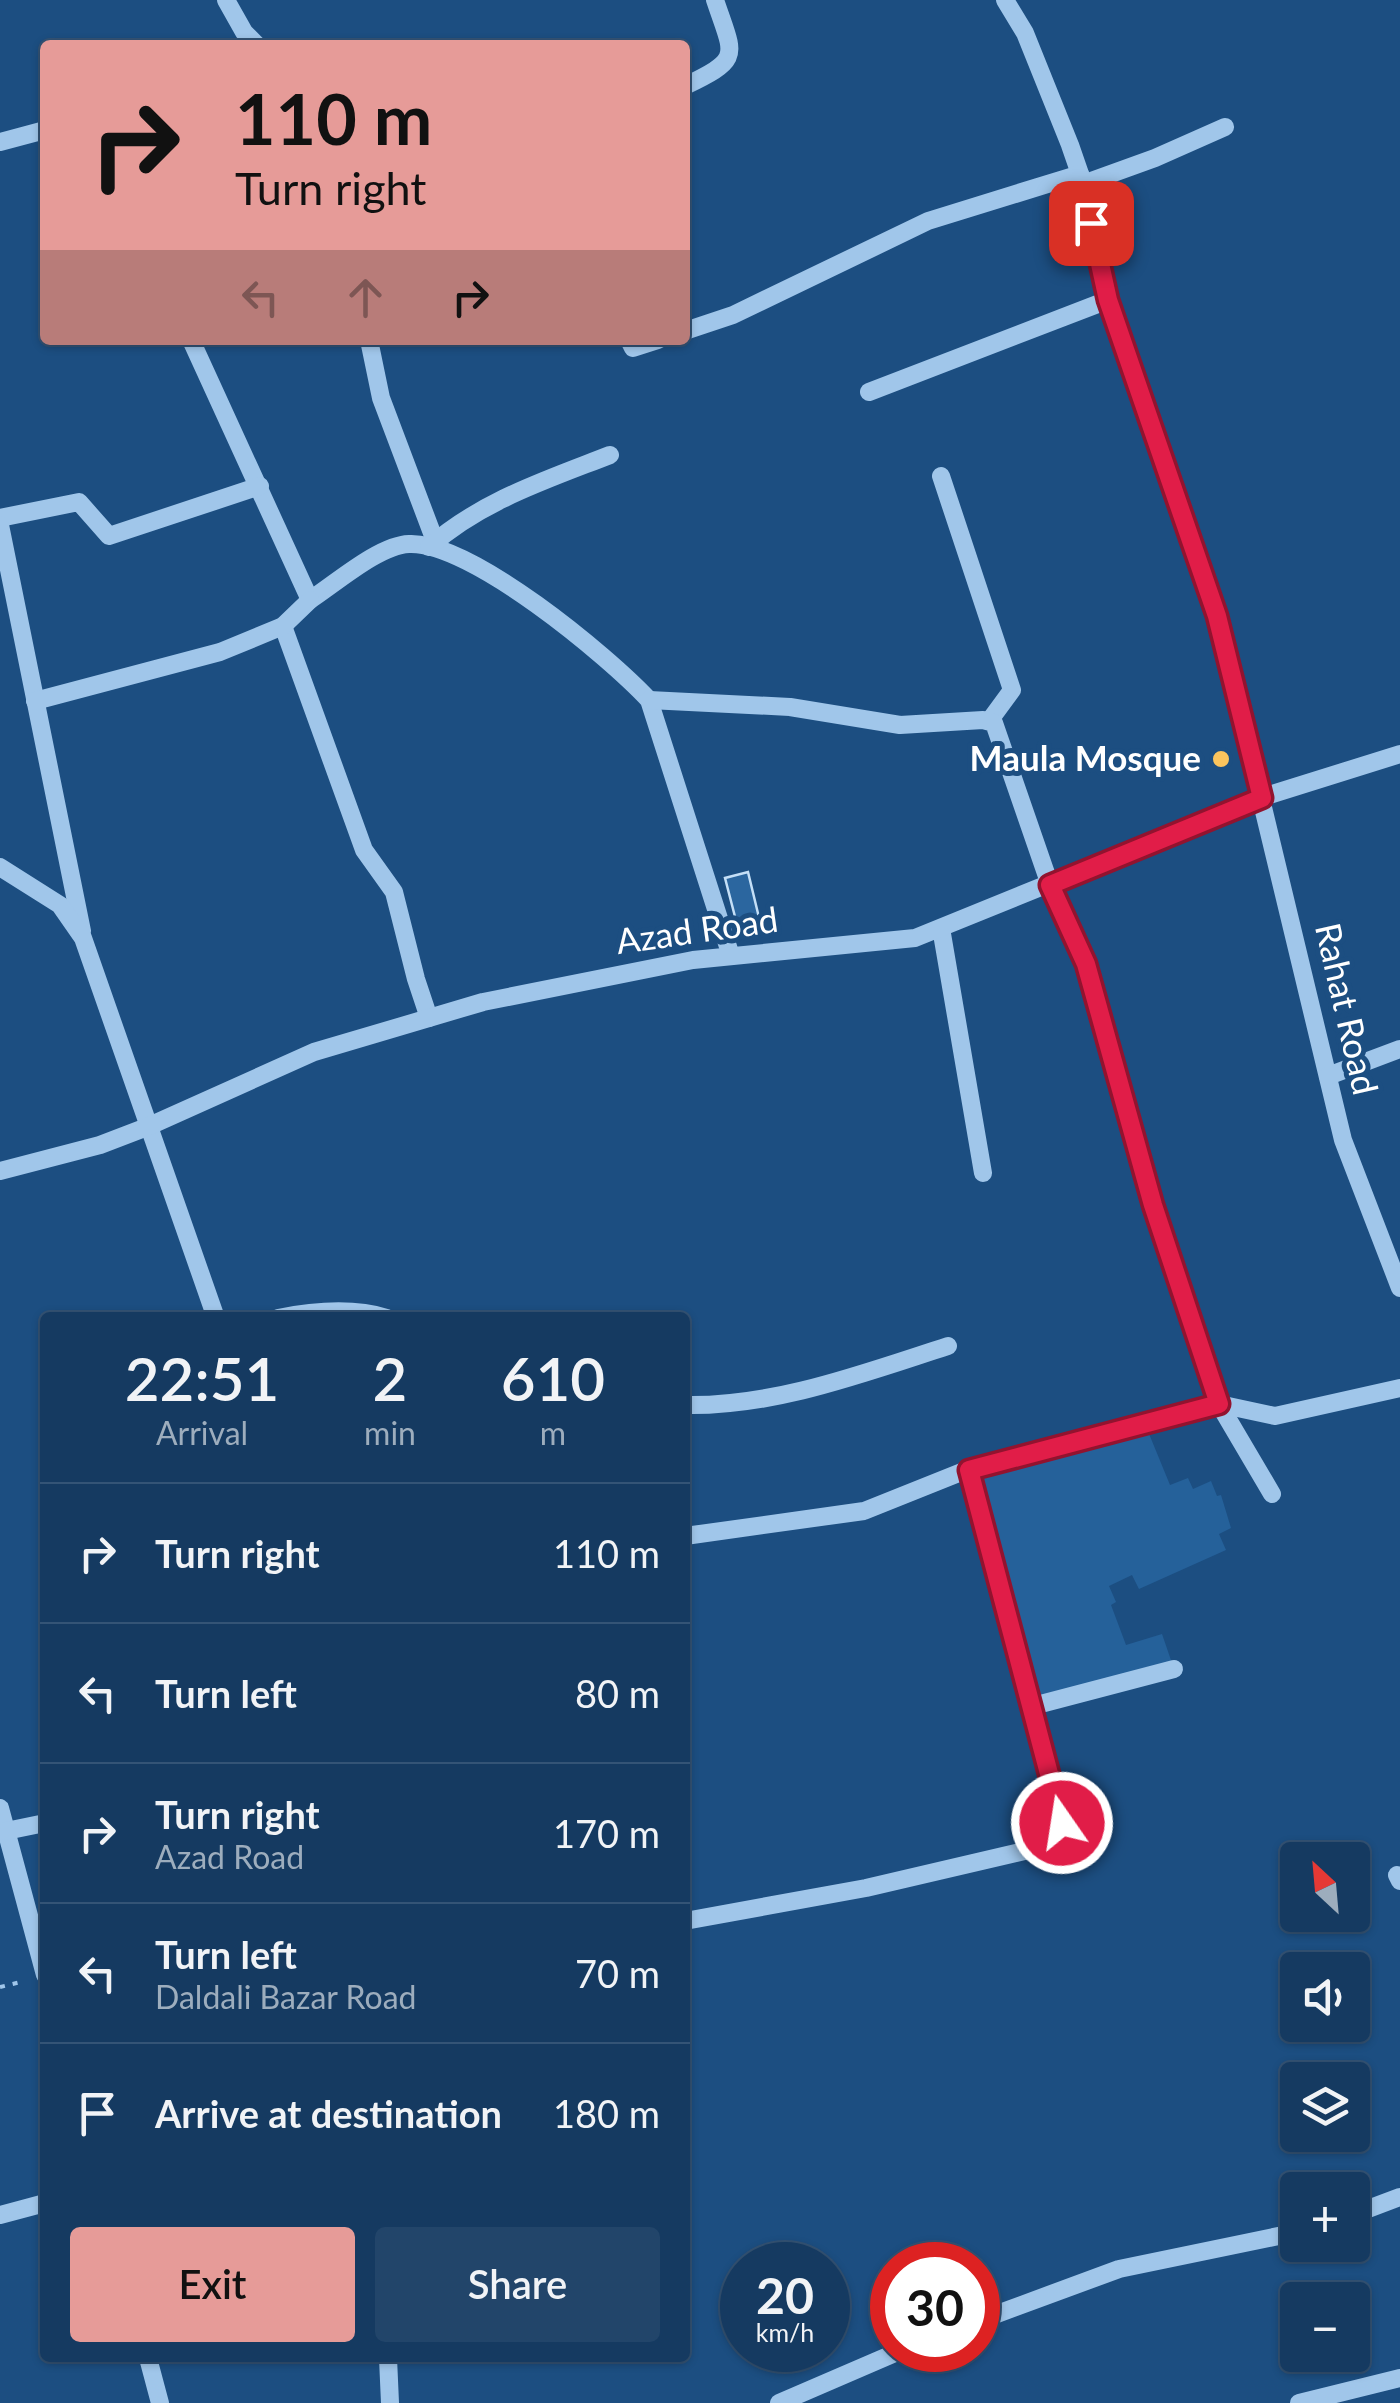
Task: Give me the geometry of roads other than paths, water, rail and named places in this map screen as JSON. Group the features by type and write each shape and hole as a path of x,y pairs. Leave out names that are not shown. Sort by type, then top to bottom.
{"street":[{"path":"226,0 252,40"},
{"path":"690,83 723,66 730,54 715,0"},
{"name":"Rahat Road","path":"1005,0 1026,34 1082,179 1108,300 1217,616 1343,1140 1400,1288"},
{"path":"690,329 733,315 928,220 1155,158 1226,127"},
{"path":"0,142 40,131"},
{"path":"870,392 1108,300"},
{"path":"194,345 310,600"},
{"path":"370,345 381,398 432,544"},
{"path":"432,544 487,505 610,455"},
{"path":"941,476 1012,690 990,720"},
{"path":"214,1312 84,938 0,522 79,502 109,536 260,486"},
{"path":"35,700 220,652 283,626 310,600 391,548 432,544 563,622 650,700 731,956"},
{"path":"283,626 364,850 394,892 430,1018"},
{"path":"650,700 790,707 900,725 990,720"},
{"path":"990,720 1000,734 1050,885 1086,964 1153,1205 1219,1404 1272,1494"},
{"name":"Azad Road","path":"0,1170 100,1144 314,1052 482,1002 693,960 915,938 1262,798 1400,754"},
{"path":"0,867 60,905 84,938"},
{"path":"941,928 983,1173"},
{"path":"1328,1076 1400,1049"},
{"path":"690,1405 799,1390 948,1346"},
{"path":"690,1535 864,1511 969,1470 1219,1404 1275,1416 1400,1388"},
{"path":"690,1920 866,1888 1046,1846 1057,1837 1062,1823 969,1470"},
{"path":"1033,1706 1174,1668"},
{"path":"38,1977 2,1819 40,1823"},
{"path":"1370,2208 1400,2197"},
{"path":"0,2214 40,2204"},
{"path":"1000,2313 1119,2269 1280,2236"},
{"path":"149,2362 160,2403"},
{"path":"388,2362 390,2403"},
{"path":"778,2403 870,2364"},
{"path":"1300,2403 1400,2378"}],"place":[{"name":"Maula Mosque","path":"1221,759"}]}
